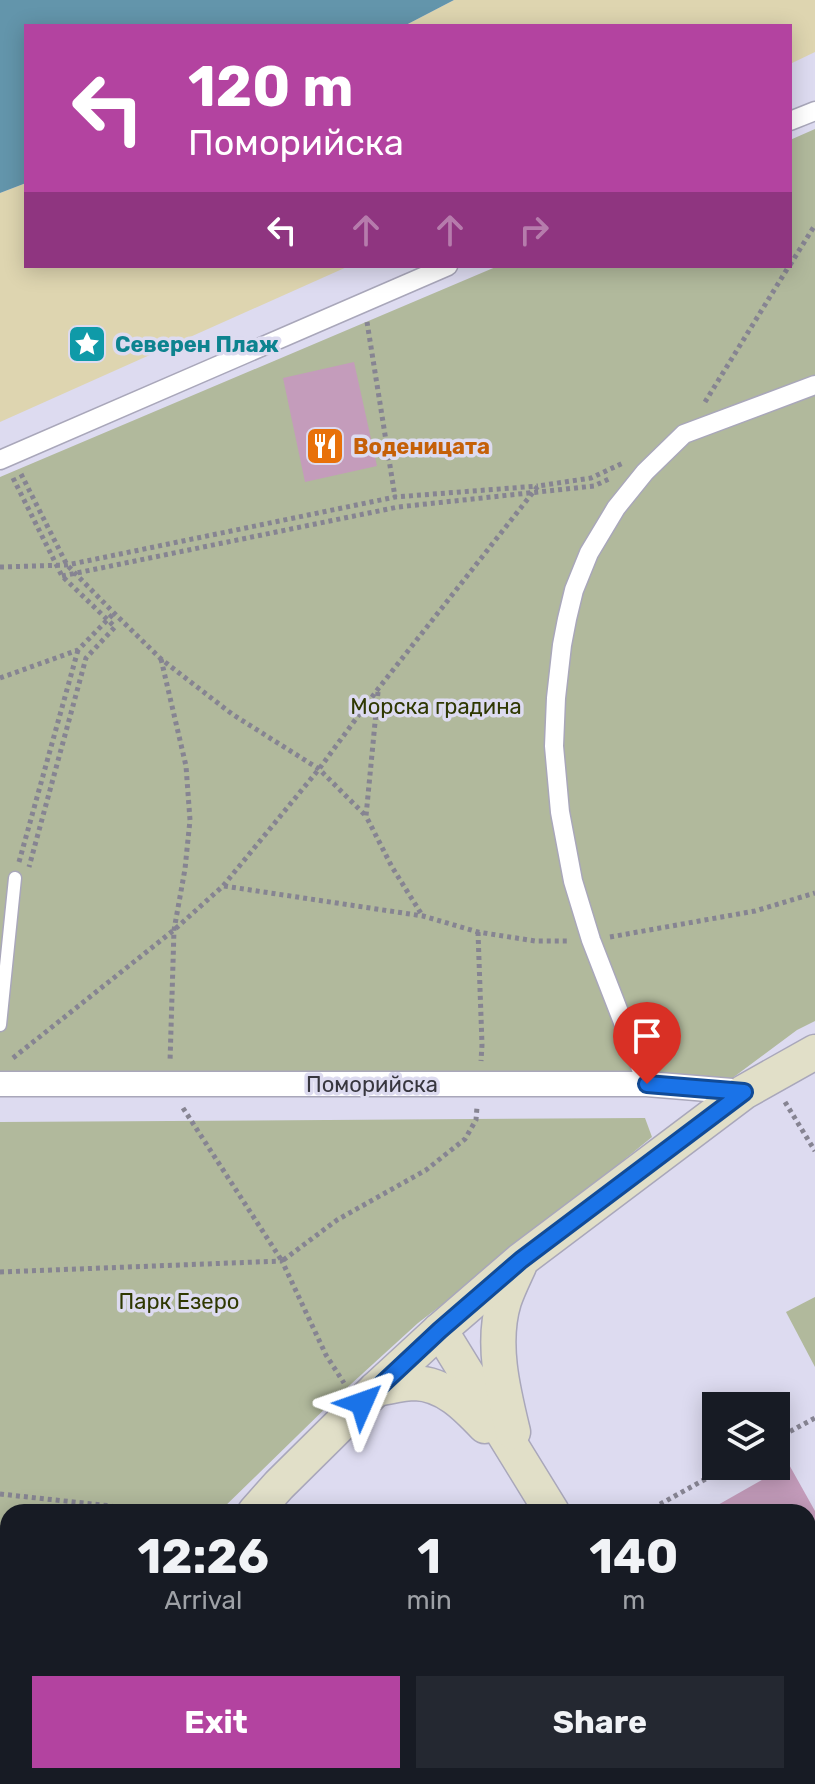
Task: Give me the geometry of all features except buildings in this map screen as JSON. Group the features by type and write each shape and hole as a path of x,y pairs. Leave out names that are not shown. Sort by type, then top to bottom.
{"main road":[{"path":"262,1504 363,1390 440,1330 521,1260 757,1085 815,1052"},
{"path":"521,1260 504,1302 498,1332 500,1369 522,1463"},
{"path":"440,1330 547,1504"},
{"path":"363,1390 416,1383 436,1388 459,1399 522,1463"}],"street":[{"path":"792,120 815,111"},
{"path":"5,458 443,268"},
{"path":"647,1084 591,940 573,881 560,812 554,746 556,698 564,632 574,590 589,553 616,508 645,472 684,434 815,385"},
{"name":"Поморийска","path":"0,1084 757,1085"}],"lane":[{"path":"0,1025 20,878"}],"path":[{"path":"792,263 815,225"},
{"path":"684,434 789,268"},
{"path":"364,302 395,497"},
{"path":"5,458 67,565 161,659 232,714 319,769 366,816 392,867 423,916"},
{"path":"5,458 62,576 115,627 86,658 20,878"},
{"path":"0,567 67,565 395,497 538,486 591,478 631,459"},
{"path":"62,576 398,507 594,486 622,473"},
{"path":"12,1059 174,930 223,886 319,769 538,486"},
{"path":"0,678 78,650 114,613"},
{"path":"20,878 78,650"},
{"path":"161,659 186,766 190,820 174,930 169,1085 282,1261 326,1355 363,1390"},
{"path":"366,816 378,689"},
{"path":"223,886 423,916 478,932 535,941 591,940 755,911 815,893"},
{"path":"0,1272 282,1261 337,1220 426,1170 465,1139 476,1120 482,1045 478,932"},
{"path":"757,1085 815,1151"},
{"path":"790,1431 815,1418"},
{"path":"660,1504 704,1480"},
{"path":"0,1494 92,1504"}],"green space":[{"name":"Морска градина","path":"815,129 815,1021 797,1030 715,1091 0,1078 0,477 493,268 792,268 792,139"},
{"name":"Парк Езеро","path":"645,1118 652,1137 418,1323 227,1504 0,1504 0,1122"},
{"path":"815,1297 815,1367 786,1312"}],"sand":[{"path":"454,0 815,0 815,52 792,63 792,24 408,24"},
{"name":"Северен Плаж","path":"24,184 24,268 345,268 0,422 0,193"}],"water":[{"path":"0,0 454,0 408,24 24,24 24,184 0,193"}],"place":[{"name":"Северен Плаж","path":"87,344"},
{"name":"Воденицата","path":"325,446"}],"route":[{"path":"362,1403 521,1260 744,1092 647,1084"}]}
